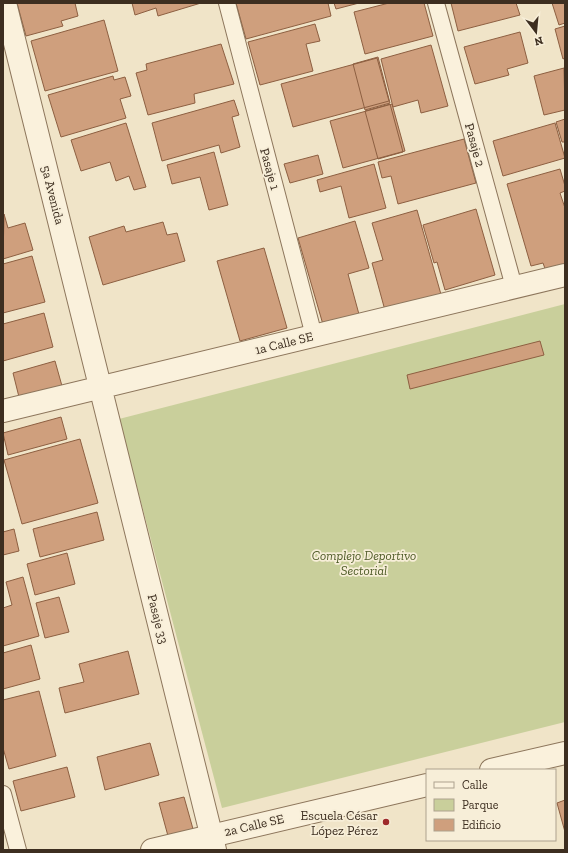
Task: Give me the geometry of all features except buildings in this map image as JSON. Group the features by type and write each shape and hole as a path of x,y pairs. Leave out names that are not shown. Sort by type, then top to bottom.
{"street":[{"name":"5a Avenida","path":"5,3 102,387"},
{"name":"1a Calle SE","path":"3,411 565,275"},
{"name":"Pasaje 33","path":"102,387 213,842"},
{"path":"494,769 565,753"},
{"name":"2a Calle SE","path":"152,850 213,842 426,785"}],"lane":[{"name":"Pasaje 1","path":"227,3 314,336"},
{"name":"Pasaje 2","path":"436,3 514,287"},
{"path":"3,794 18,850"}],"green space":[{"name":"Complejo Deportivo Sectorial","path":"565,304 565,722 222,808 119,419"}],"place":[{"name":"Escuela César López Pérez","path":"386,822"}]}
